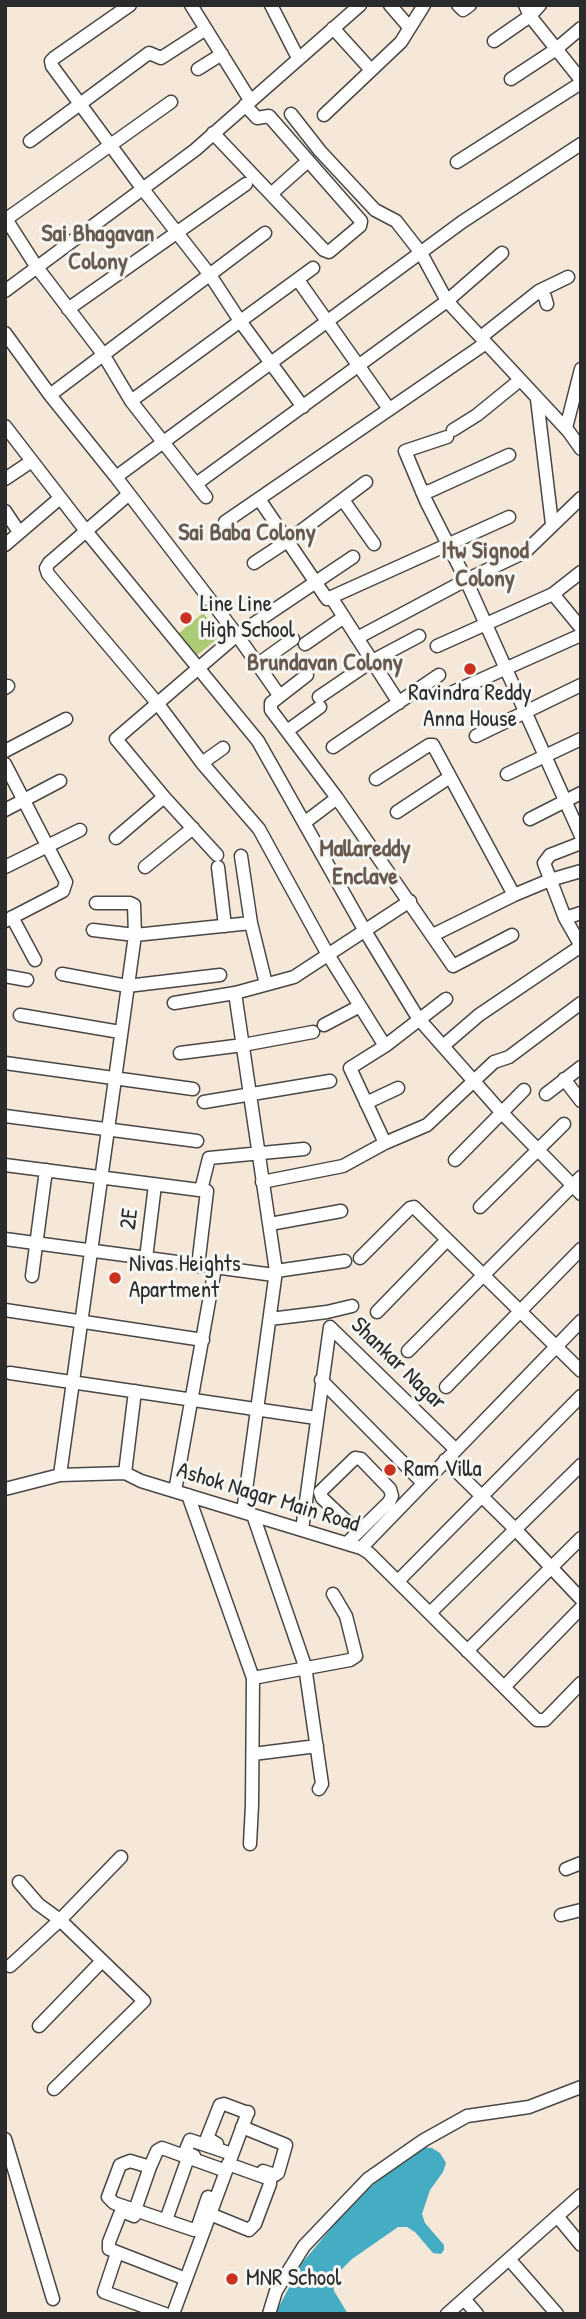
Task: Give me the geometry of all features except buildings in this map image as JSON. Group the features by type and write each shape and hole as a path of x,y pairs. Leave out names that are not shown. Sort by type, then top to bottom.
{"street":[{"path":"130,5 51,61 142,188 210,275 303,407"},
{"path":"191,5 257,118 269,116 360,221 360,226 329,252 324,250 215,135"},
{"path":"271,5 298,58"},
{"path":"5,291 215,135 360,5"},
{"path":"390,5 409,27"},
{"path":"324,115 401,42 424,5"},
{"path":"458,5 463,10 470,5"},
{"path":"494,41 527,11 540,5"},
{"path":"457,162 581,81 527,11"},
{"path":"333,28 372,70"},
{"path":"510,79 555,50 581,28"},
{"path":"30,141 149,53 160,58 206,29"},
{"path":"198,69 222,54"},
{"path":"171,102 6,219 36,266 103,354 131,401 206,497"},
{"path":"291,114 320,151 375,210 396,221 421,253 447,301 569,432"},
{"path":"116,477 272,364 326,321 581,144"},
{"path":"271,194 308,161"},
{"path":"68,309 246,184"},
{"path":"50,395 265,233"},
{"path":"196,484 447,301 502,253"},
{"path":"131,401 313,268"},
{"path":"225,522 389,409 483,340 539,290 568,277"},
{"path":"298,279 389,409"},
{"path":"539,290 547,304"},
{"path":"5,333 10,351 50,395 116,477 237,635 279,695"},
{"path":"581,369 566,428 581,449"},
{"path":"520,380 450,434 405,451 581,836"},
{"path":"537,399 552,524"},
{"path":"5,426 86,531 258,741 418,1018 502,1113 578,1186 408,1351"},
{"path":"422,492 430,491 509,455"},
{"path":"5,479 32,461"},
{"path":"254,563 366,482"},
{"path":"129,494 49,563 46,568 48,574 259,829 327,953 385,1046"},
{"path":"5,545 60,498"},
{"path":"357,638 525,552 581,498"},
{"path":"259,499 327,599 509,517"},
{"path":"343,500 374,544"},
{"path":"5,510 19,532"},
{"path":"225,926 218,861 116,739 237,635 353,557"},
{"path":"437,646 553,594 581,572"},
{"path":"553,594 581,628"},
{"path":"331,597 399,702"},
{"path":"258,664 344,617"},
{"path":"453,692 581,635"},
{"path":"287,731 372,661 419,636"},
{"path":"307,675 279,695 270,707 410,901 455,969 512,935"},
{"path":"333,747 439,675"},
{"path":"476,736 581,685"},
{"path":"5,751 66,719"},
{"path":"507,774 581,739"},
{"path":"376,779 431,744 514,895"},
{"path":"202,763 223,748"},
{"path":"5,764 65,882 63,891 9,919 35,960"},
{"path":"397,812 450,777"},
{"path":"5,810 60,781"},
{"path":"530,819 581,793"},
{"path":"116,838 164,797"},
{"path":"304,823 337,798"},
{"path":"145,867 193,828"},
{"path":"5,867 80,830"},
{"path":"443,1046 479,1015 581,946 565,918 544,863 545,859 581,843"},
{"path":"241,856 251,923 266,984"},
{"path":"433,934 514,895 581,871"},
{"path":"174,1003 235,993 293,977 410,901"},
{"path":"60,1475 135,935 134,905 96,903"},
{"path":"565,918 581,913"},
{"path":"93,930 135,935 251,923"},
{"path":"62,974 127,986 220,975"},
{"path":"5,976 27,981"},
{"path":"235,993 275,1273 256,1410 248,1514 305,1666 322,1784 319,1789"},
{"path":"385,1143 350,1068 385,1046 446,999"},
{"path":"262,1182 343,1166 385,1143 427,1125 494,1062 509,1057 581,1003"},
{"path":"324,1025 359,1006"},
{"path":"20,1016 120,1032"},
{"path":"180,1053 313,1032"},
{"path":"5,1063 193,1089"},
{"path":"545,1094 581,1067"},
{"path":"564,1079 581,1101"},
{"path":"204,1102 330,1081"},
{"path":"366,1103 398,1088"},
{"path":"455,1160 524,1090"},
{"path":"5,1116 197,1141"},
{"path":"480,1207 564,1124"},
{"path":"201,1190 209,1158 304,1149"},
{"path":"5,1165 207,1191 198,1266"},
{"path":"32,1276 46,1170"},
{"name":"2E","path":"146,1258 155,1185"},
{"path":"360,1258 412,1207 581,1371"},
{"path":"270,1224 341,1211"},
{"path":"5,1239 198,1266 275,1273 345,1261"},
{"path":"377,1312 447,1240"},
{"path":"446,1387 581,1249"},
{"path":"215,1268 192,1399 182,1493 253,1678 250,1844"},
{"path":"270,1319 352,1306"},
{"path":"5,1310 203,1340"},
{"path":"327,1312 330,1327"},
{"path":"360,1548 581,1321"},
{"name":"Shankar Nagar","path":"302,1530 330,1327"},
{"name":"Shankar Nagar","path":"330,1327 455,1449"},
{"path":"10,1373 316,1418"},
{"path":"321,1380 423,1483"},
{"path":"125,1473 135,1391"},
{"path":"398,1581 581,1396"},
{"path":"347,1544 389,1502 392,1493 361,1459 355,1458 320,1492 322,1498 358,1532"},
{"path":"444,1460 515,1529 581,1599"},
{"path":"430,1613 581,1465"},
{"name":"Ashok Nagar Main Road","path":"5,1489 60,1475 125,1473 141,1481 360,1548 369,1553 398,1581 537,1720 545,1720 581,1683"},
{"path":"467,1651 581,1538"},
{"path":"253,1678 305,1666 350,1660 356,1656 346,1616 333,1594"},
{"path":"504,1687 581,1608"},
{"path":"253,1754 317,1746"},
{"path":"10,1966 60,1920 121,1857"},
{"path":"566,1869 581,1863"},
{"path":"5,1885 19,1882 38,1904 60,1920 144,2001 54,2089"},
{"path":"561,1915 581,1910"},
{"path":"39,2026 102,1961"},
{"path":"269,2314 276,2291 304,2246 368,2179 424,2140 467,2116 529,2107 581,2087"},
{"path":"135,2210 150,2167 157,2151 162,2148 188,2158 227,2160 275,2175 279,2171 286,2145 244,2123 221,2104 207,2137 208,2141 227,2160 270,2179 271,2183 255,2224 250,2230 210,2214"},
{"path":"244,2123 253,2140"},
{"path":"173,2314 211,2198 244,2123"},
{"path":"5,2139 53,2299"},
{"path":"166,2220 188,2158"},
{"path":"150,2167 130,2161 120,2165 109,2200 201,2231"},
{"path":"447,2314 581,2195"},
{"path":"201,2231 210,2214 211,2198"},
{"path":"186,2279 117,2253 110,2249 109,2242 122,2213 201,2231"},
{"path":"557,2216 581,2245"},
{"path":"117,2253 104,2292 164,2313"},
{"path":"509,2259 557,2314"},
{"path":"464,2299 477,2314"}],"green space":[{"path":"203,613 222,635 196,656 178,634"}],"water":[{"path":"422,2147 432,2148 440,2153 446,2163 430,2190 422,2214 425,2223 444,2245 441,2254 433,2253 415,2232 407,2227 398,2227 352,2259 333,2278 334,2291 348,2314 275,2314 302,2263 353,2202"}],"place":[{"name":"Line Line High School","path":"186,618"},
{"name":"Ravindra Reddy Anna House","path":"470,669"},
{"name":"Nivas Heights Apartment","path":"115,1278"},
{"name":"Ram Villa","path":"390,1470"},
{"name":"MNR School","path":"232,2279"}],"district":[{"name":"Sai Bhagavan Colony","path":"98,249"},
{"name":"Sai Baba Colony","path":"247,534"},
{"name":"Itw Signod Colony","path":"485,566"},
{"name":"Brundavan Colony","path":"325,664"},
{"name":"Mallareddy Enclave","path":"365,864"}]}
